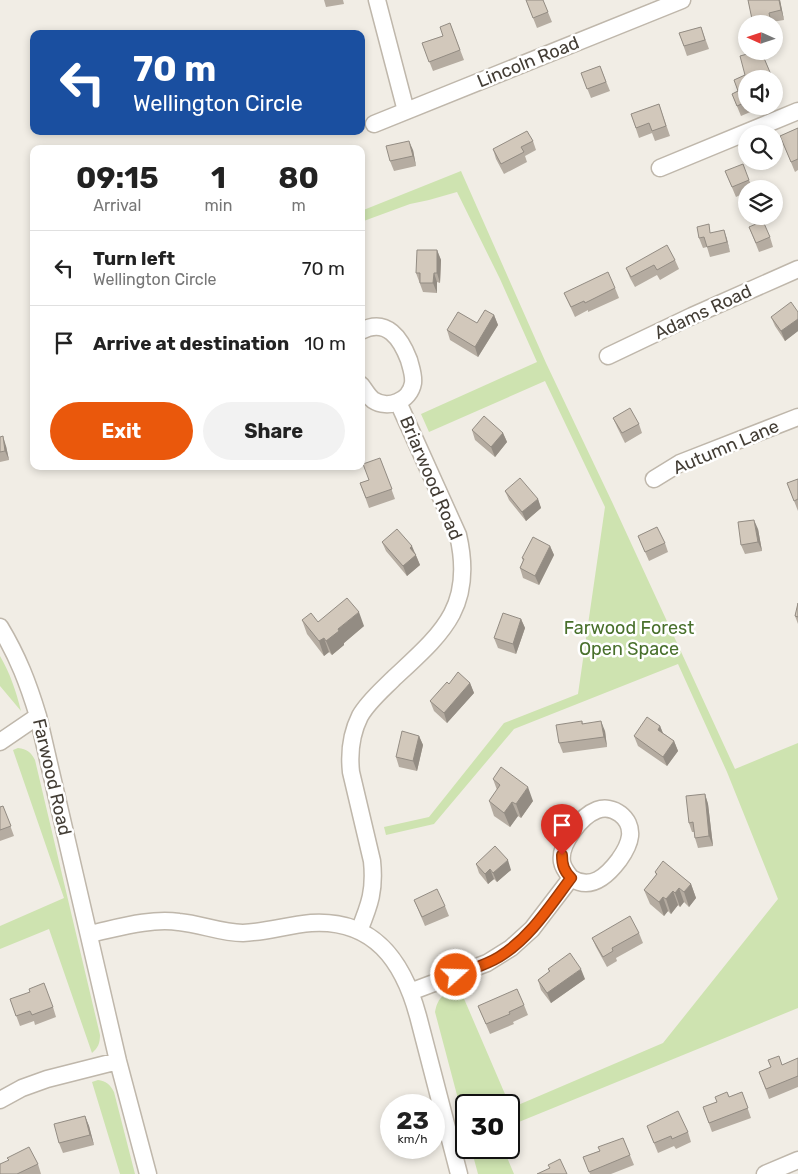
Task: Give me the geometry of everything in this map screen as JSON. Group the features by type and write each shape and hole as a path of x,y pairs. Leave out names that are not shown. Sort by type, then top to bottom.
{"street":[{"path":"377,0 406,111"},
{"name":"Lincoln Road","path":"374,124 682,0"},
{"path":"660,168 798,111"},
{"name":"Adams Road","path":"608,356 798,269"},
{"name":"Briarwood Road","path":"365,329 375,326 390,330 406,354 412,371 413,382 410,392 402,400 388,404 379,402 370,396 365,389"},
{"name":"Briarwood Road","path":"359,931 369,908 374,886 372,861 350,772 352,738 361,715 375,696 430,644 446,625 462,586 462,552 458,535 398,402"},
{"name":"Autumn Lane","path":"654,479 680,463 798,417"},
{"name":"Farwood Road","path":"0,627 24,674 38,716 118,1061 148,1174"},
{"path":"0,742 38,716"},
{"path":"606,808 616,811 624,817 629,826 630,836 627,847 605,876 590,883 580,882 571,878 563,866 562,855 574,829 596,810 606,808"},
{"path":"410,992 487,963 517,944 532,929 571,878"},
{"path":"89,934 134,924 164,921 197,924 228,932 242,933 314,923 338,925 359,931 390,954 405,979 421,1025 459,1174"},
{"path":"0,1100 22,1088 47,1079 118,1061"},
{"path":"765,1174 798,1160"}],"green space":[{"name":"Farwood Forest Open Space","path":"461,171 546,363 735,769 798,743 798,1008 520,1122 520,1104 663,1043 778,899 727,772 678,664 514,729 434,824 386,835 384,827 429,817 504,723 578,694 605,507 545,381 429,432 421,414 537,362 500,279 457,192 410,204 365,221 365,209"},
{"path":"0,656 12,682 21,711 0,686"},
{"path":"18,748 28,751 35,760 100,1035 98,1045 92,1053 49,929 0,949 0,926 64,898 13,750"},
{"name":"Farwood Forest Open Space","path":"459,987 505,1094 457,1094 435,1012 440,999 446,993"},
{"path":"98,1080 108,1083 114,1092 135,1174 120,1174 92,1082"},
{"path":"474,1159 508,1159 514,1174 478,1174"}],"building":[{"path":"526,0 543,0 548,12 533,18"},
{"path":"748,0 779,0 781,10 769,13 769,15 751,15"},
{"path":"450,23 460,50 429,62 422,43 443,36 440,27"},
{"path":"701,27 705,40 684,46 679,33"},
{"path":"741,60 765,60 769,70 744,70"},
{"path":"600,66 606,82 587,89 581,73"},
{"path":"738,78 738,91 734,80"},
{"path":"738,91 738,106 737,106 732,94"},
{"path":"659,104 666,126 652,131 649,123 636,128 631,114"},
{"path":"798,128 798,159 791,162 783,143 783,135"},
{"path":"527,131 533,141 521,147 524,152 501,164 493,149"},
{"path":"409,141 413,156 390,161 386,146"},
{"path":"738,166 738,170 745,170 749,180 738,180 738,185 732,187 725,171"},
{"path":"709,224 710,233 724,230 727,242 707,247 704,237 699,238 697,227"},
{"path":"765,225 770,237 756,243 749,227"},
{"path":"667,245 675,260 657,270 654,265 631,277 626,268"},
{"path":"417,250 437,250 437,273 434,273 433,283 420,283 420,273 416,273"},
{"path":"608,272 615,288 585,303 584,301 571,307 564,293"},
{"path":"791,302 798,312 798,319 781,331 771,317"},
{"path":"485,310 494,315 475,347 447,330 458,312 477,323"},
{"path":"630,408 639,424 622,433 613,418"},
{"path":"484,416 503,433 491,447 472,430"},
{"path":"3,436 5,451 0,452 0,437"},
{"path":"380,458 392,489 366,498 360,483 369,480 365,463"},
{"path":"520,478 538,499 522,512 505,491"},
{"path":"798,479 798,499 794,501 787,483"},
{"path":"754,520 758,542 741,545 738,522"},
{"path":"657,527 665,543 645,552 638,536"},
{"path":"397,529 412,546 410,548 416,555 403,566 382,542"},
{"path":"533,537 550,546 535,576 520,568 524,559 522,558"},
{"path":"347,598 359,612 326,641 324,638 319,641 302,620 311,613 318,622"},
{"path":"798,603 798,617 795,616"},
{"path":"503,613 521,619 513,644 494,638"},
{"path":"458,672 470,683 444,713 430,701 447,682 449,684"},
{"path":"647,717 660,726 658,730 674,741 663,757 634,736"},
{"path":"582,721 582,724 601,721 604,737 559,743 556,725"},
{"path":"402,731 419,736 413,761 396,757"},
{"path":"501,767 528,787 516,804 512,802 504,813 489,801 500,785 493,779"},
{"path":"705,794 709,836 695,838 693,822 689,823 686,796"},
{"path":"3,806 11,826 0,830 0,807"},
{"path":"495,846 508,860 493,873 490,869 485,874 476,864"},
{"path":"663,861 691,884 684,892 679,888 675,893 673,891 666,899 663,897 659,902 644,890 657,874 655,872"},
{"path":"437,889 445,906 422,917 414,900"},
{"path":"630,916 639,933 612,948 613,951 603,957 592,938"},
{"path":"570,953 581,969 547,993 538,980 550,971 548,969"},
{"path":"44,983 53,1007 32,1015 30,1011 16,1016 10,999 30,992 29,989"},
{"path":"517,989 524,1005 509,1012 510,1014 486,1024 478,1006"},
{"path":"779,1056 782,1065 798,1058 798,1076 766,1089 759,1072 771,1067 768,1060"},
{"path":"727,1092 729,1097 742,1092 748,1108 709,1123 703,1107 717,1102 715,1097"},
{"path":"678,1111 688,1132 672,1139 671,1136 654,1143 647,1126"},
{"path":"85,1116 90,1135 59,1143 54,1124"},
{"path":"623,1138 630,1155 589,1172 583,1157 600,1151 598,1147"},
{"path":"29,1147 38,1164 17,1174 0,1174 0,1164 9,1160 7,1158"},
{"path":"560,1159 567,1174 537,1174 550,1168 548,1165"}],"route":[{"path":"456,975 500,956 532,929 571,878 563,866 562,855"}]}
